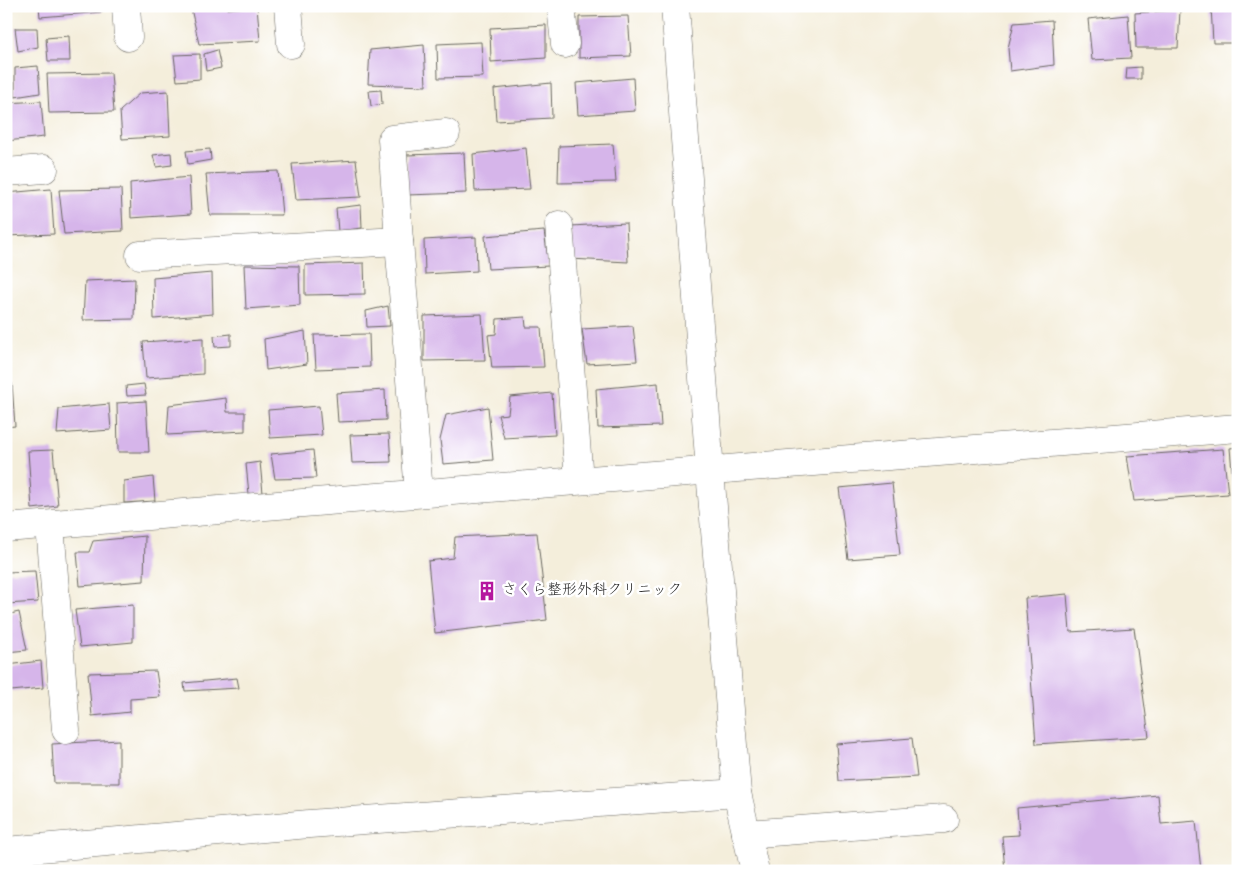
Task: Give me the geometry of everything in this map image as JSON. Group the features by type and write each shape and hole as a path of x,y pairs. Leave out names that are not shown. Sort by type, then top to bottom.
{"street":[{"path":"126,6 128,37"},
{"path":"288,6 291,44"},
{"path":"561,6 565,44"},
{"path":"675,6 710,471 737,793 755,871"},
{"path":"419,493 392,139 446,133"},
{"path":"6,172 44,169"},
{"path":"559,225 579,480"},
{"path":"140,255 399,241"},
{"path":"6,528 1238,428"},
{"path":"50,525 66,730"},
{"path":"6,851 309,824 737,793"},
{"path":"746,834 944,819"}],"building":[{"path":"39,6 101,6 102,12 40,17"},
{"path":"193,6 227,6 228,9 257,6 260,41 199,44 192,13"},
{"path":"1211,6 1238,6 1238,47 1236,43 1213,43"},
{"path":"1180,10 1178,48 1136,48 1135,13"},
{"path":"1128,15 1131,58 1092,60 1088,19"},
{"path":"628,16 631,56 579,58 579,17"},
{"path":"1052,20 1054,65 1010,71 1008,48 1014,23"},
{"path":"6,22 9,22 10,51 6,51"},
{"path":"546,25 546,58 491,62 490,28"},
{"path":"15,28 37,28 38,47 18,51"},
{"path":"69,36 70,61 48,61 46,38"},
{"path":"481,42 483,77 438,78 437,44"},
{"path":"424,45 426,86 368,84 370,50"},
{"path":"217,50 221,68 206,71 204,54"},
{"path":"200,54 200,79 177,81 174,55"},
{"path":"38,66 40,93 15,97 15,68"},
{"path":"1141,67 1141,79 1126,79 1127,68"},
{"path":"111,73 114,112 49,113 47,74"},
{"path":"633,78 635,111 578,115 576,83"},
{"path":"551,83 552,118 496,121 494,89"},
{"path":"381,90 382,104 371,106 369,91"},
{"path":"168,91 170,136 122,139 120,111 140,93"},
{"path":"41,101 44,137 6,141 6,103"},
{"path":"613,144 616,182 558,183 559,146"},
{"path":"526,148 530,189 475,191 473,154"},
{"path":"210,149 211,160 188,164 186,151"},
{"path":"171,153 172,165 156,167 153,155"},
{"path":"464,153 466,193 407,195 407,155"},
{"path":"356,160 361,197 296,200 292,164"},
{"path":"278,171 282,215 210,215 206,174"},
{"path":"189,177 191,214 131,218 130,183"},
{"path":"51,189 54,234 6,236 6,193"},
{"path":"121,189 123,231 64,234 59,190"},
{"path":"361,205 362,228 338,231 336,208"},
{"path":"626,223 628,262 570,259 571,226"},
{"path":"544,231 549,266 488,269 485,236"},
{"path":"476,237 477,271 425,274 424,240"},
{"path":"364,263 365,294 305,295 305,265"},
{"path":"244,265 299,266 300,305 246,309"},
{"path":"212,273 213,314 154,319 153,278"},
{"path":"135,279 134,319 83,320 85,281"},
{"path":"388,306 390,326 367,327 366,311"},
{"path":"482,314 485,360 424,361 424,316"},
{"path":"525,317 526,327 541,327 544,367 492,368 488,335 496,334 497,319"},
{"path":"633,326 637,361 587,364 582,329"},
{"path":"305,331 307,364 266,370 264,339"},
{"path":"231,334 231,346 215,347 214,336"},
{"path":"369,334 370,367 316,369 314,335"},
{"path":"203,338 203,374 146,378 143,342"},
{"path":"6,383 12,383 15,426 6,427"},
{"path":"658,383 661,426 598,428 596,389"},
{"path":"144,384 146,395 127,396 126,386"},
{"path":"385,390 386,420 338,422 336,393"},
{"path":"552,393 555,435 504,438 498,415 508,414 510,397"},
{"path":"226,398 227,412 245,412 245,431 167,435 169,405"},
{"path":"146,401 149,452 118,452 117,403"},
{"path":"109,404 111,430 57,434 59,409"},
{"path":"319,406 322,435 270,438 268,410"},
{"path":"488,407 493,460 443,464 440,440 446,415"},
{"path":"389,434 391,462 352,463 350,435"},
{"path":"1238,447 1238,495 1234,495 1230,448"},
{"path":"1223,449 1228,494 1134,501 1127,456"},
{"path":"53,450 58,506 32,509 28,451"},
{"path":"313,450 316,478 275,479 271,454"},
{"path":"260,462 263,493 249,494 246,464"},
{"path":"153,477 155,501 124,503 124,481"},
{"path":"892,483 900,555 848,559 839,488"},
{"name":"さくら整形外科クリニック","path":"537,533 547,620 435,633 428,561 453,558 455,537"},
{"path":"145,536 144,581 80,586 77,552 89,552 93,541"},
{"path":"35,571 38,602 6,604 6,572"},
{"path":"1067,594 1070,632 1134,628 1149,737 1036,744 1025,598"},
{"path":"133,605 133,642 80,647 75,610"},
{"path":"19,612 27,650 6,652 6,615"},
{"path":"41,661 43,688 11,691 7,665"},
{"path":"156,671 160,697 130,699 130,712 92,716 88,673"},
{"path":"237,678 239,688 185,691 184,683"},
{"path":"912,738 917,777 839,781 836,744"},
{"path":"119,740 119,783 54,783 52,744"},
{"path":"1158,795 1161,824 1196,821 1201,871 1005,871 1002,836 1019,835 1017,808"}],"place":[{"name":"さくら整形外科クリニック","path":"487,591"}]}
